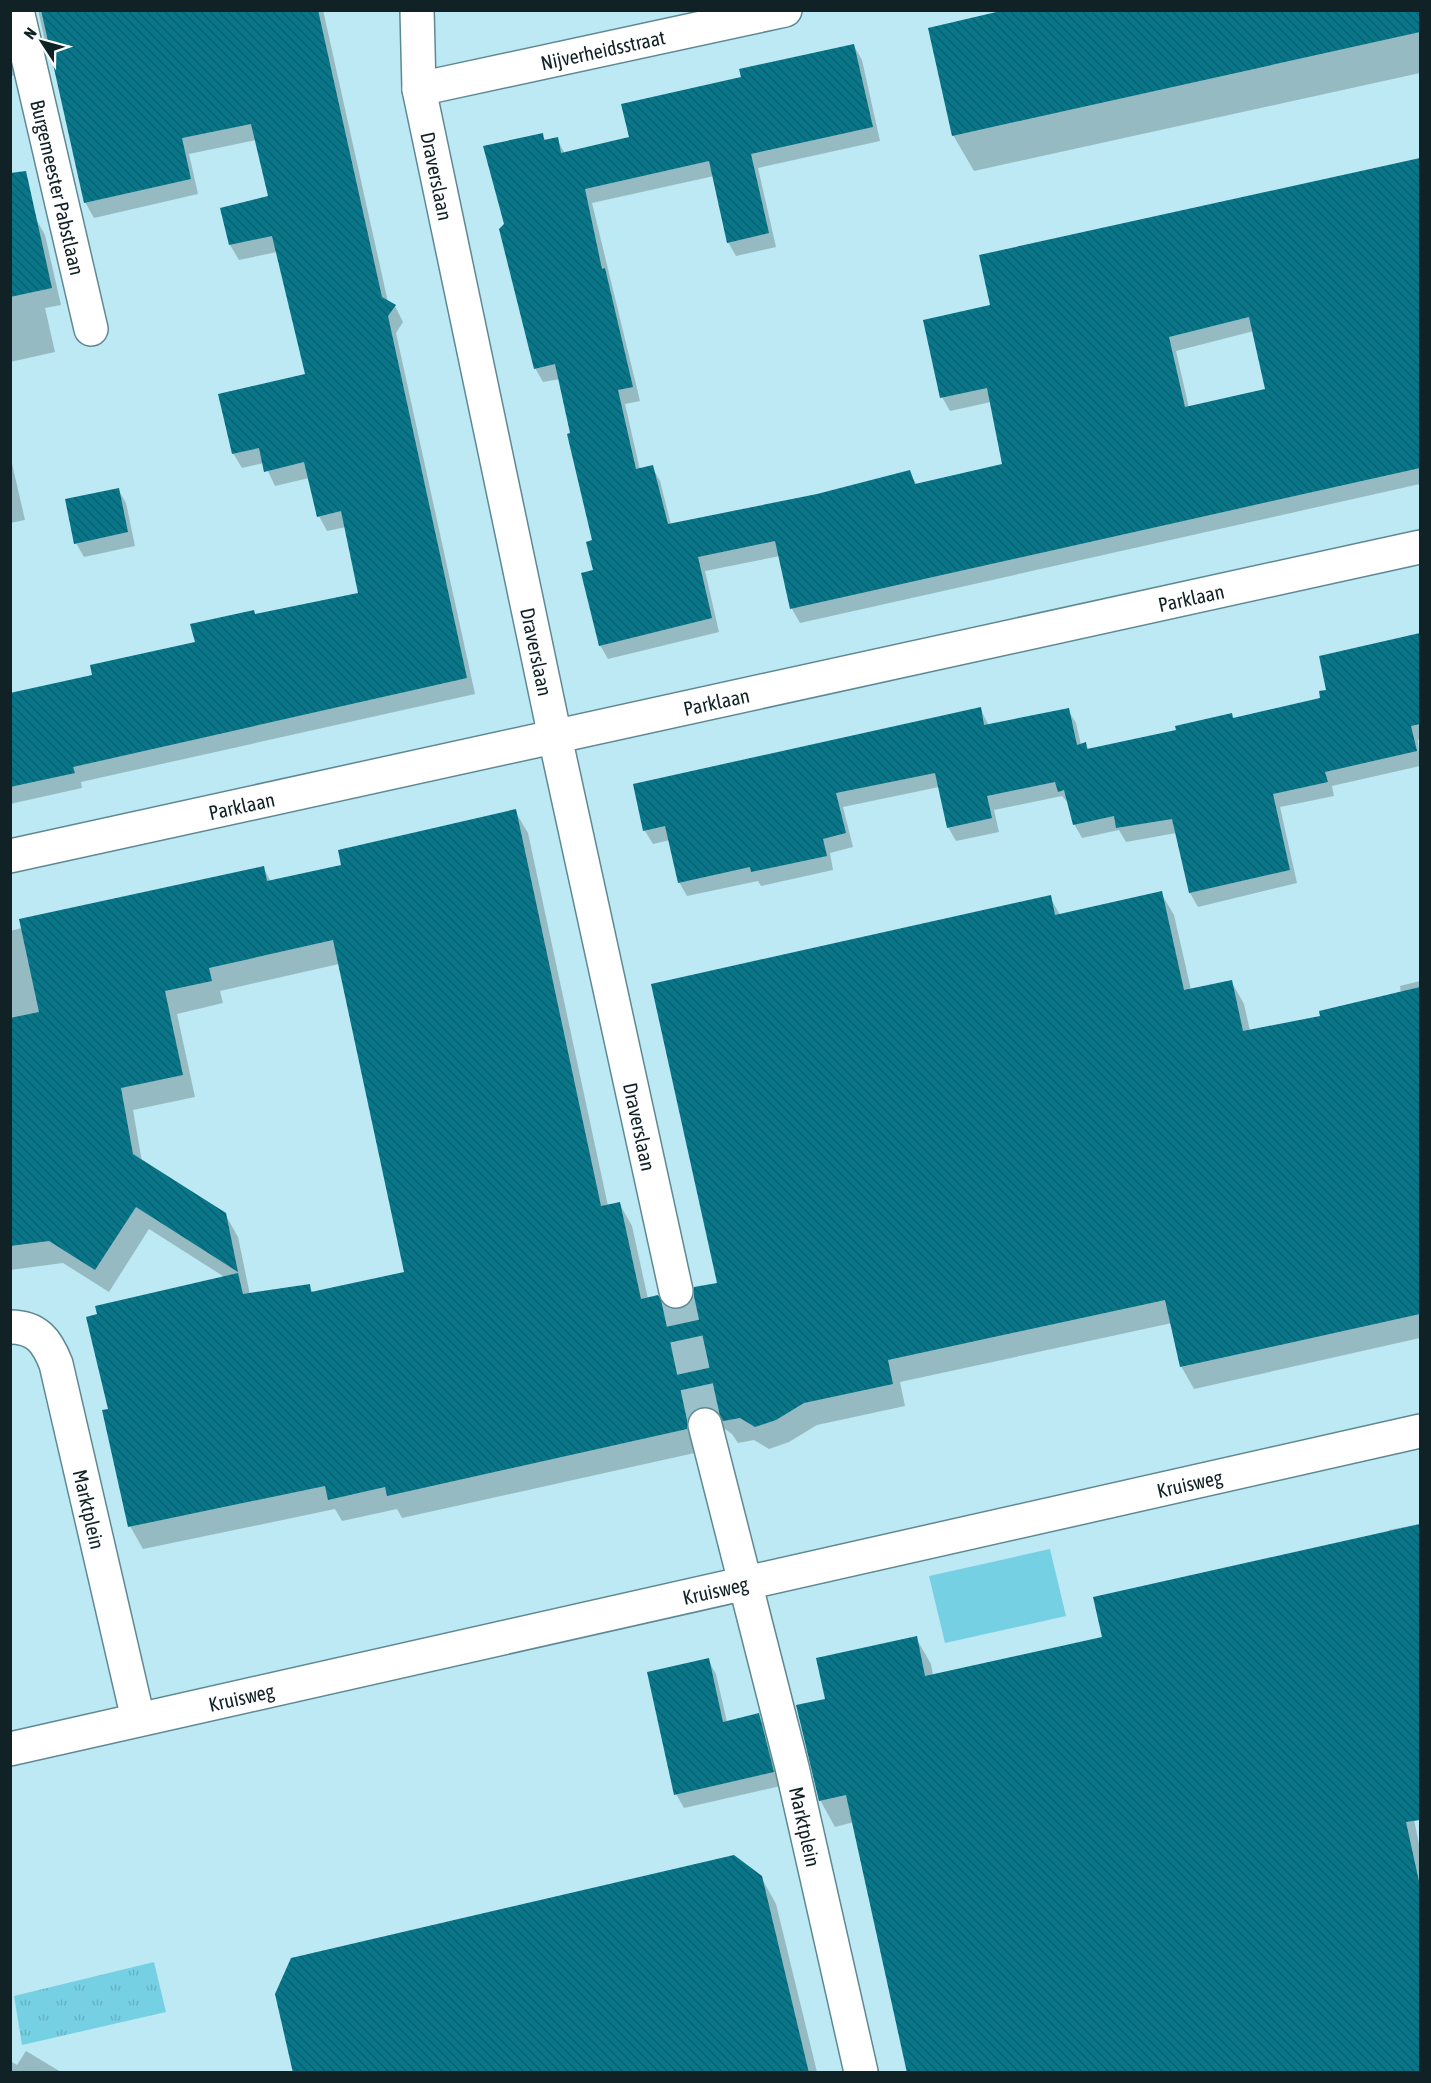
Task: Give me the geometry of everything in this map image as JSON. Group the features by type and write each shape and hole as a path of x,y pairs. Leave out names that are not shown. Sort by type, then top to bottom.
{"street":[{"name":"Burgemeester Pabstlaan","path":"17,10 91,329"},
{"name":"Draverslaan","path":"417,10 419,89 555,737 676,1291"},
{"name":"Nijverheidsstraat","path":"419,89 785,10"},
{"name":"Parklaan","path":"10,856 1420,546"},
{"name":"Marktplein","path":"10,1327 33,1330 48,1345 56,1364 138,1719"},
{"path":"705,1425 744,1583"},
{"name":"Kruisweg","path":"10,1749 1420,1431"},
{"name":"Marktplein","path":"744,1583 792,1767 861,2073"}],"green space":[{"path":"1050,1549 1066,1616 945,1643 929,1576"},
{"path":"154,1962 166,2012 22,2045 14,1996"}],"building":[{"path":"41,10 318,10 382,297 396,305 388,316 467,678 73,767 75,773 10,787 10,693 92,675 90,665 195,642 190,624 254,610 255,614 358,593 341,511 317,517 304,462 264,472 259,448 232,454 218,394 305,374 272,236 229,245 220,208 268,196 251,124 182,138 191,179 84,203"},
{"path":"1005,10 1420,10 1420,32 952,136 928,28"},
{"path":"854,44 873,127 751,154 769,233 727,243 709,161 585,189 602,269 605,268 633,387 618,390 636,469 653,465 668,524 817,494 910,470 915,484 1002,464 987,388 940,398 923,320 990,305 979,255 1420,158 1420,468 790,609 775,541 698,557 712,618 599,646 581,573 593,570 586,542 592,540 567,434 570,433 555,364 534,369 499,229 504,224 483,146 543,133 544,140 558,137 561,153 629,137 621,104 741,77 739,69","holes":["1249,317 1265,389 1185,407 1169,337"]},
{"path":"26,171 52,288 10,297 10,173"},
{"path":"119,488 128,532 74,544 65,499"},
{"path":"1420,633 1420,724 1411,726 1417,751 1325,772 1328,782 1273,794 1290,870 1189,893 1172,819 1116,828 1114,816 1073,825 1064,790 1058,792 1055,782 987,796 992,818 947,828 935,773 836,793 846,833 823,839 827,856 751,872 750,867 678,883 665,826 643,831 633,784 981,707 984,725 1069,708 1077,745 1086,742 1087,749 1176,730 1175,726 1232,713 1233,718 1320,698 1319,691 1326,690 1319,656"},
{"path":"516,809 601,1206 620,1202 641,1299 658,1295 663,1304 670,1309 681,1309 694,1297 694,1287 717,1283 651,984 1051,895 1055,915 1162,891 1184,990 1232,980 1243,1031 1320,1016 1319,1011 1420,987 1420,1314 1180,1367 1165,1300 888,1360 893,1384 804,1403 776,1420 755,1427 740,1418 723,1421 718,1412 711,1407 701,1407 692,1412 687,1420 687,1429 387,1496 385,1487 328,1500 325,1486 128,1527 102,1410 108,1409 86,1317 97,1314 95,1306 238,1273 243,1294 310,1284 311,1292 404,1272 333,940 209,968 212,981 165,991 183,1075 121,1088 133,1154 226,1213 238,1272 136,1207 95,1270 49,1241 10,1246 10,1018 39,1012 19,919 264,866 267,881 341,865 338,850"},
{"path":"1420,1524 1420,1820 1406,1822 1420,1886 1420,2073 907,2073 846,1795 819,1801 796,1705 825,1699 816,1658 917,1636 925,1676 1102,1637 1093,1597"},
{"path":"709,1658 723,1722 759,1713 774,1772 674,1795 647,1672"},
{"path":"734,1855 762,1876 809,2073 293,2073 275,1994 291,1958"}],"tunnel":[{"path":"676,1291 705,1425"}]}
